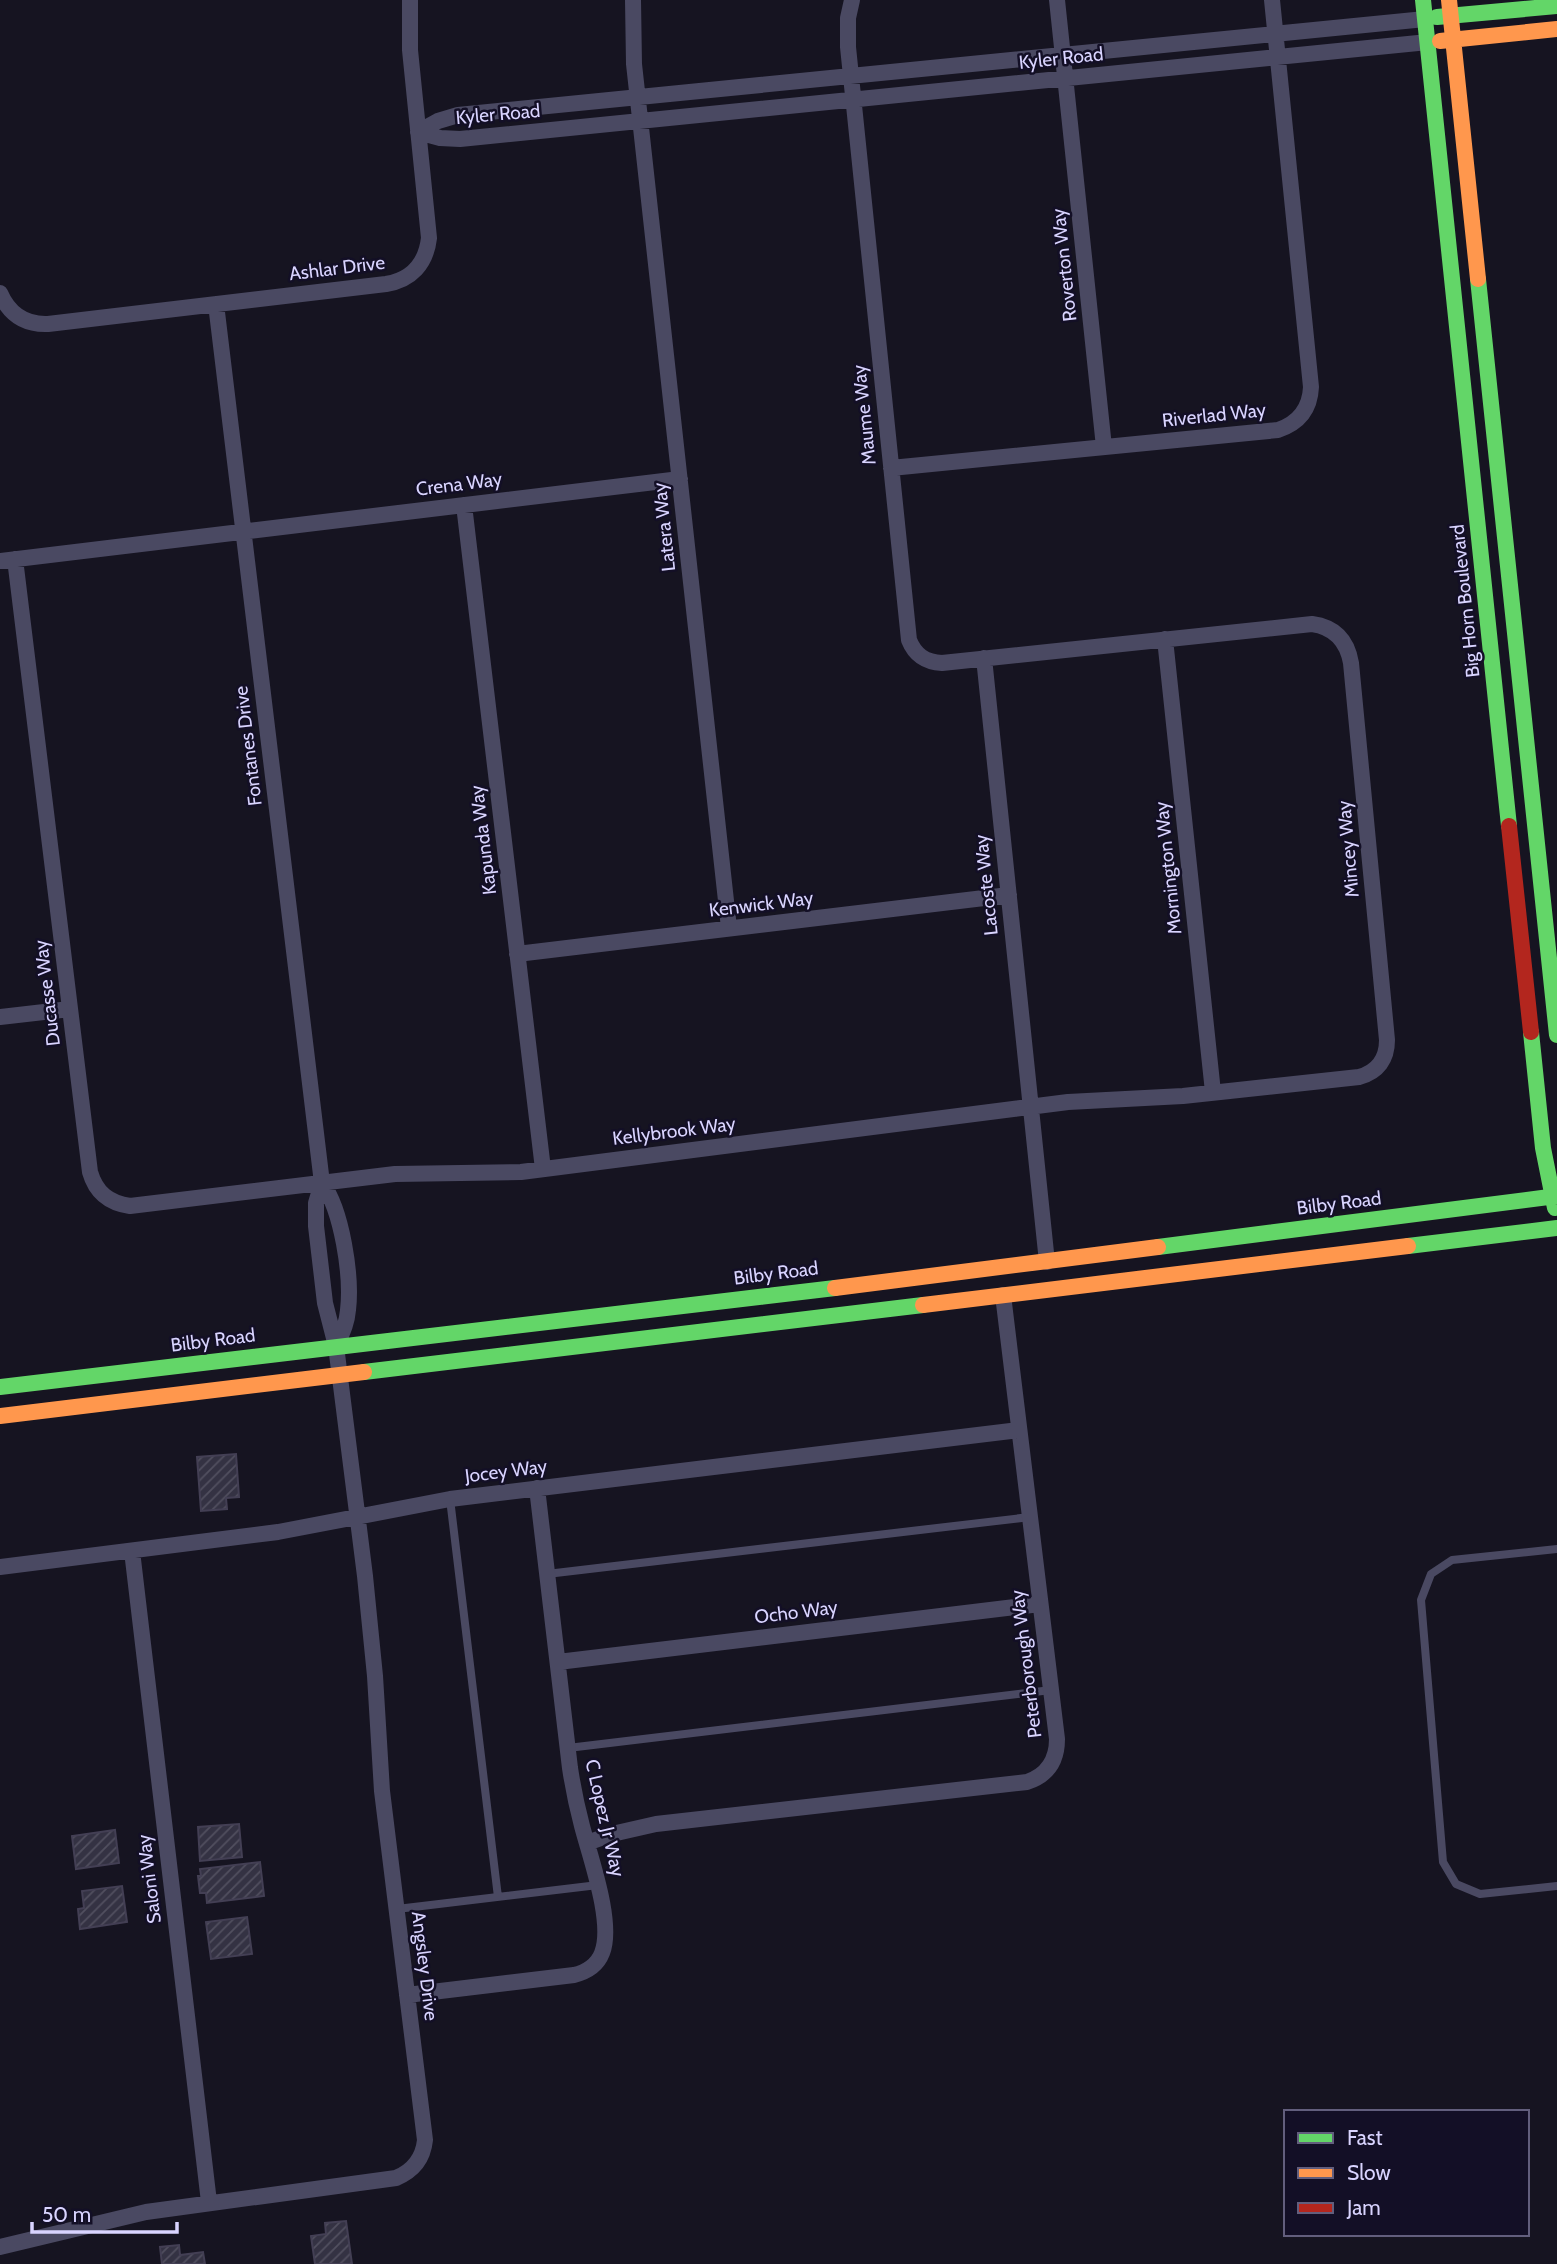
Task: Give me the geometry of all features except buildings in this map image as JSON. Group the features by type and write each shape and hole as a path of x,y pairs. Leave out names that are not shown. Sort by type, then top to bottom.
{"main road":[{"name":"Big Horn Boulevard","path":"1423,0 1543,1148 1556,1195 1557,1225"},
{"name":"Kyler Road","path":"1425,19 1450,8 1557,6"},
{"path":"1450,8 1557,1035"},
{"name":"Kyler Road","path":"1428,42 1557,29"},
{"name":"Bilby Road","path":"0,1387 1047,1262 1556,1195"},
{"path":"0,1416 1557,1225"}],"street":[{"name":"Ashlar Drive","path":"0,293 13,313 39,324 386,284 411,274 424,259 429,238 410,50 410,0"},
{"name":"Latera Way","path":"633,0 632,40 640,121 729,929"},
{"name":"Maume Way","path":"852,0 847,32 850,76 909,640 924,659 933,662 984,658"},
{"name":"Roverton Way","path":"1057,0 1104,447"},
{"path":"1272,0 1278,57"},
{"name":"Kyler Road","path":"418,132 438,121 458,115 1425,19"},
{"name":"Kyler Road","path":"418,132 450,140 1428,42"},
{"name":"Riverlad Way","path":"891,468 1278,430 1296,422 1308,407 1311,387 1278,57"},
{"name":"Fontanes Drive","path":"216,304 322,1183 317,1203 316,1226 326,1311 336,1346"},
{"name":"Crena Way","path":"8,560 680,479"},
{"name":"Kapunda Way","path":"464,505 543,1169"},
{"name":"Ducasse Way","path":"8,560 92,1181 111,1201 130,1206 322,1183"},
{"name":"Mincey Way","path":"984,658 1312,624 1327,628 1341,638 1351,663 1387,1040 1384,1059 1373,1072 1360,1077 1183,1096 1104,1099 1031,1107"},
{"name":"Mornington Way","path":"1165,639 1213,1093"},
{"name":"Lacoste Way","path":"984,658 1047,1262"},
{"name":"Kenwick Way","path":"517,954 1009,895"},
{"path":"0,1017 70,1009"},
{"name":"Kellybrook Way","path":"322,1183 407,1173 486,1174 543,1169 1031,1107"},
{"name":"Fontanes Drive","path":"322,1183 338,1213 348,1287 348,1313 336,1346"},
{"name":"Peterborough Way","path":"587,1843 656,1824 1027,1782 1049,1768 1057,1749 1003,1295"},
{"name":"Angsley Drive","path":"0,2247 107,2220 209,2202 388,2180 404,2175 421,2157 425,2140 382,1791 371,1626 336,1346"},
{"name":"Jocey Way","path":"0,1567 278,1532 450,1499 1019,1430"},
{"name":"C Lopez Jr Way","path":"407,1995 583,1972 599,1960 605,1944 598,1885 573,1789 537,1488"},
{"name":"Saloni Way","path":"132,1551 209,2202"},
{"name":"Ocho Way","path":"558,1662 1040,1604"}],"lane":[{"path":"450,1499 498,1897"},
{"path":"547,1574 1030,1517"},
{"path":"1557,1549 1452,1560 1431,1574 1420,1600 1443,1862 1456,1884 1480,1894 1557,1886"},
{"path":"568,1748 1051,1690"},
{"path":"397,1909 598,1885"}],"traffic: fast":[{"path":"1423,0 1509,826"},
{"path":"1437,17 1557,6"},
{"path":"1478,279 1557,1035"},
{"path":"1531,1032 1543,1148 1555,1208"},
{"path":"1158,1247 1557,1196"},
{"path":"1408,1246 1557,1228"},
{"path":"0,1387 835,1288"},
{"path":"364,1372 923,1305"}],"traffic: slow":[{"path":"1449,0 1478,279"},
{"path":"1440,41 1557,29"},
{"path":"923,1305 1408,1246"},
{"path":"835,1288 1158,1247"},
{"path":"0,1416 364,1372"}],"traffic: jam":[{"path":"1509,826 1531,1032"}]}
